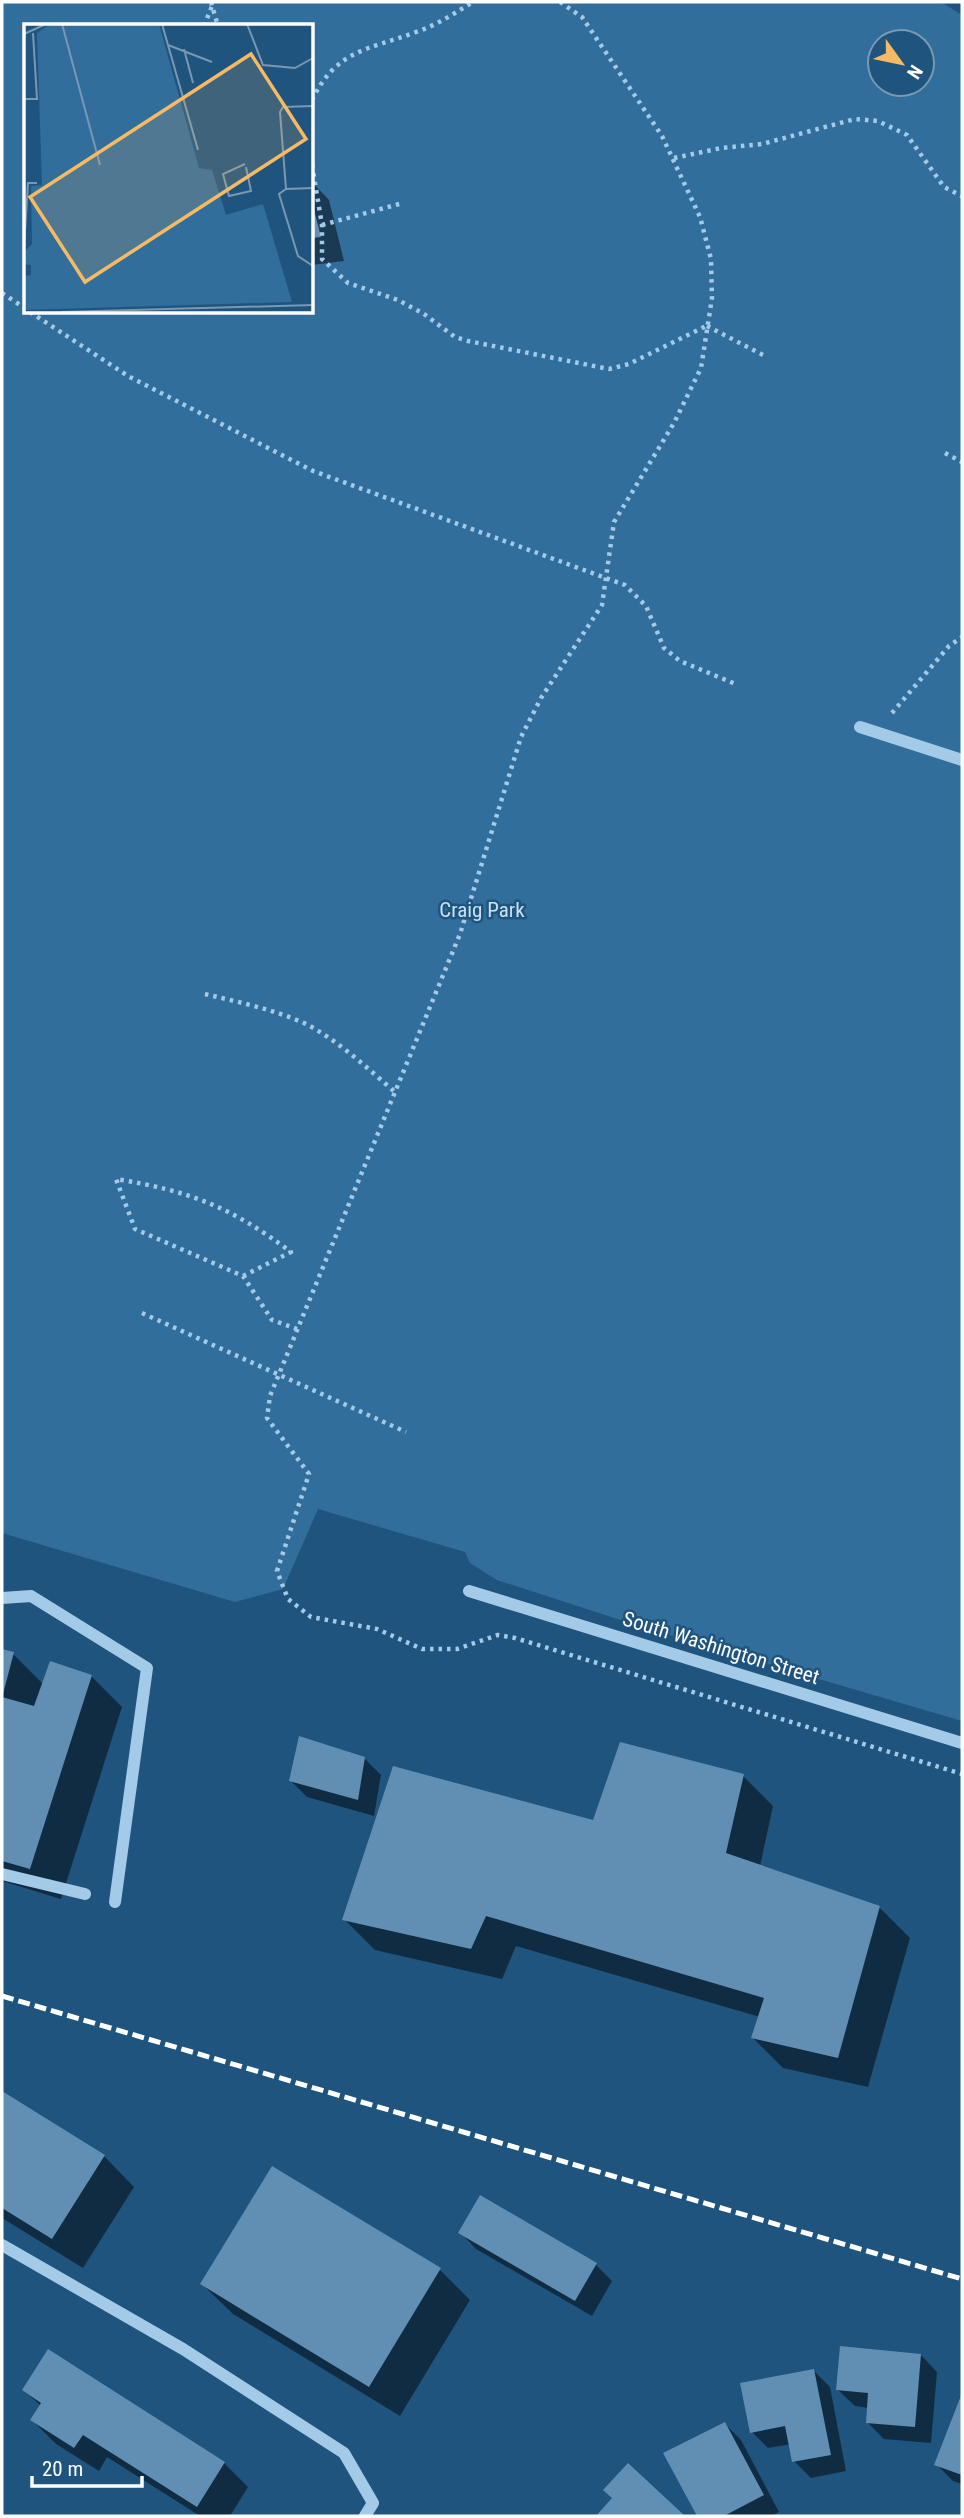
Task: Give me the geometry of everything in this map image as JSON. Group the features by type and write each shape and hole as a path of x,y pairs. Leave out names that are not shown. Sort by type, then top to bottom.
{"street":[{"path":"860,727 962,760"},
{"name":"South Washington Street","path":"469,1591 962,1743"},
{"path":"2,1598 31,1596 147,1668 114,1902"},
{"path":"2,1874 85,1894"},
{"path":"2,2245 183,2350 344,2453 373,2503 365,2516"}],"path":[{"path":"313,98 320,83 341,60 424,29 473,2"},
{"path":"560,2 582,17 674,158 708,243 712,298 701,368 674,423 614,522 602,605 541,698 522,737 460,934 270,1396 267,1418 309,1474 277,1571 288,1599 310,1617 377,1629 422,1649 457,1649 498,1635 515,1638 962,1774"},
{"path":"205,24 212,4"},
{"path":"212,4 217,24"},
{"path":"674,158 762,144 855,119 878,121 906,135 944,187 962,196"},
{"path":"313,171 322,225 322,259 348,283 398,300 424,314 455,337 609,369 629,364 707,326"},
{"path":"322,225 403,204"},
{"path":"2,293 24,307"},
{"path":"33,313 128,376 313,471 625,585 646,606 664,649 680,661 738,685"},
{"path":"707,326 763,355"},
{"path":"944,453 962,462"},
{"path":"878,732 907,692 948,646 962,637"},
{"path":"205,993 268,1009 306,1024 348,1051 395,1092"},
{"path":"243,1276 291,1252 218,1205 169,1188 116,1179 135,1229 243,1276 272,1320 297,1329"},
{"path":"142,1313 406,1432"}],"green space":[{"name":"Craig Park","path":"2,2 941,2 962,15 962,1721 639,1626 497,1580 470,1563 465,1552 318,1509 283,1589 235,1602 2,1533"}],"building":[{"path":"313,206 321,237 313,238"},
{"path":"2,1649 14,1652 3,1694 2,1694"},
{"path":"50,1661 92,1675 30,1869 2,1861 2,1697 34,1706"},
{"path":"299,1736 365,1757 358,1800 289,1781"},
{"path":"620,1742 744,1774 726,1853 880,1906 838,2058 751,2038 764,1998 486,1916 471,1949 342,1920 393,1766 593,1820"},
{"path":"2,2091 105,2155 52,2239 2,2208"},
{"path":"272,2166 441,2268 369,2387 200,2284"},
{"path":"480,2195 597,2263 575,2301 458,2233"},
{"path":"840,2346 921,2354 915,2427 866,2423 868,2393 836,2390"},
{"path":"48,2349 225,2462 197,2507 83,2435 74,2448 30,2420 41,2403 22,2390"},
{"path":"814,2369 831,2455 792,2462 785,2426 750,2433 740,2383"},
{"path":"962,2393 962,2475 934,2465"},
{"path":"725,2422 764,2495 724,2516 697,2516 663,2453"},
{"path":"628,2463 685,2516 596,2516 612,2498 603,2490"}],"railway":[{"path":"2,1996 962,2279"}]}
